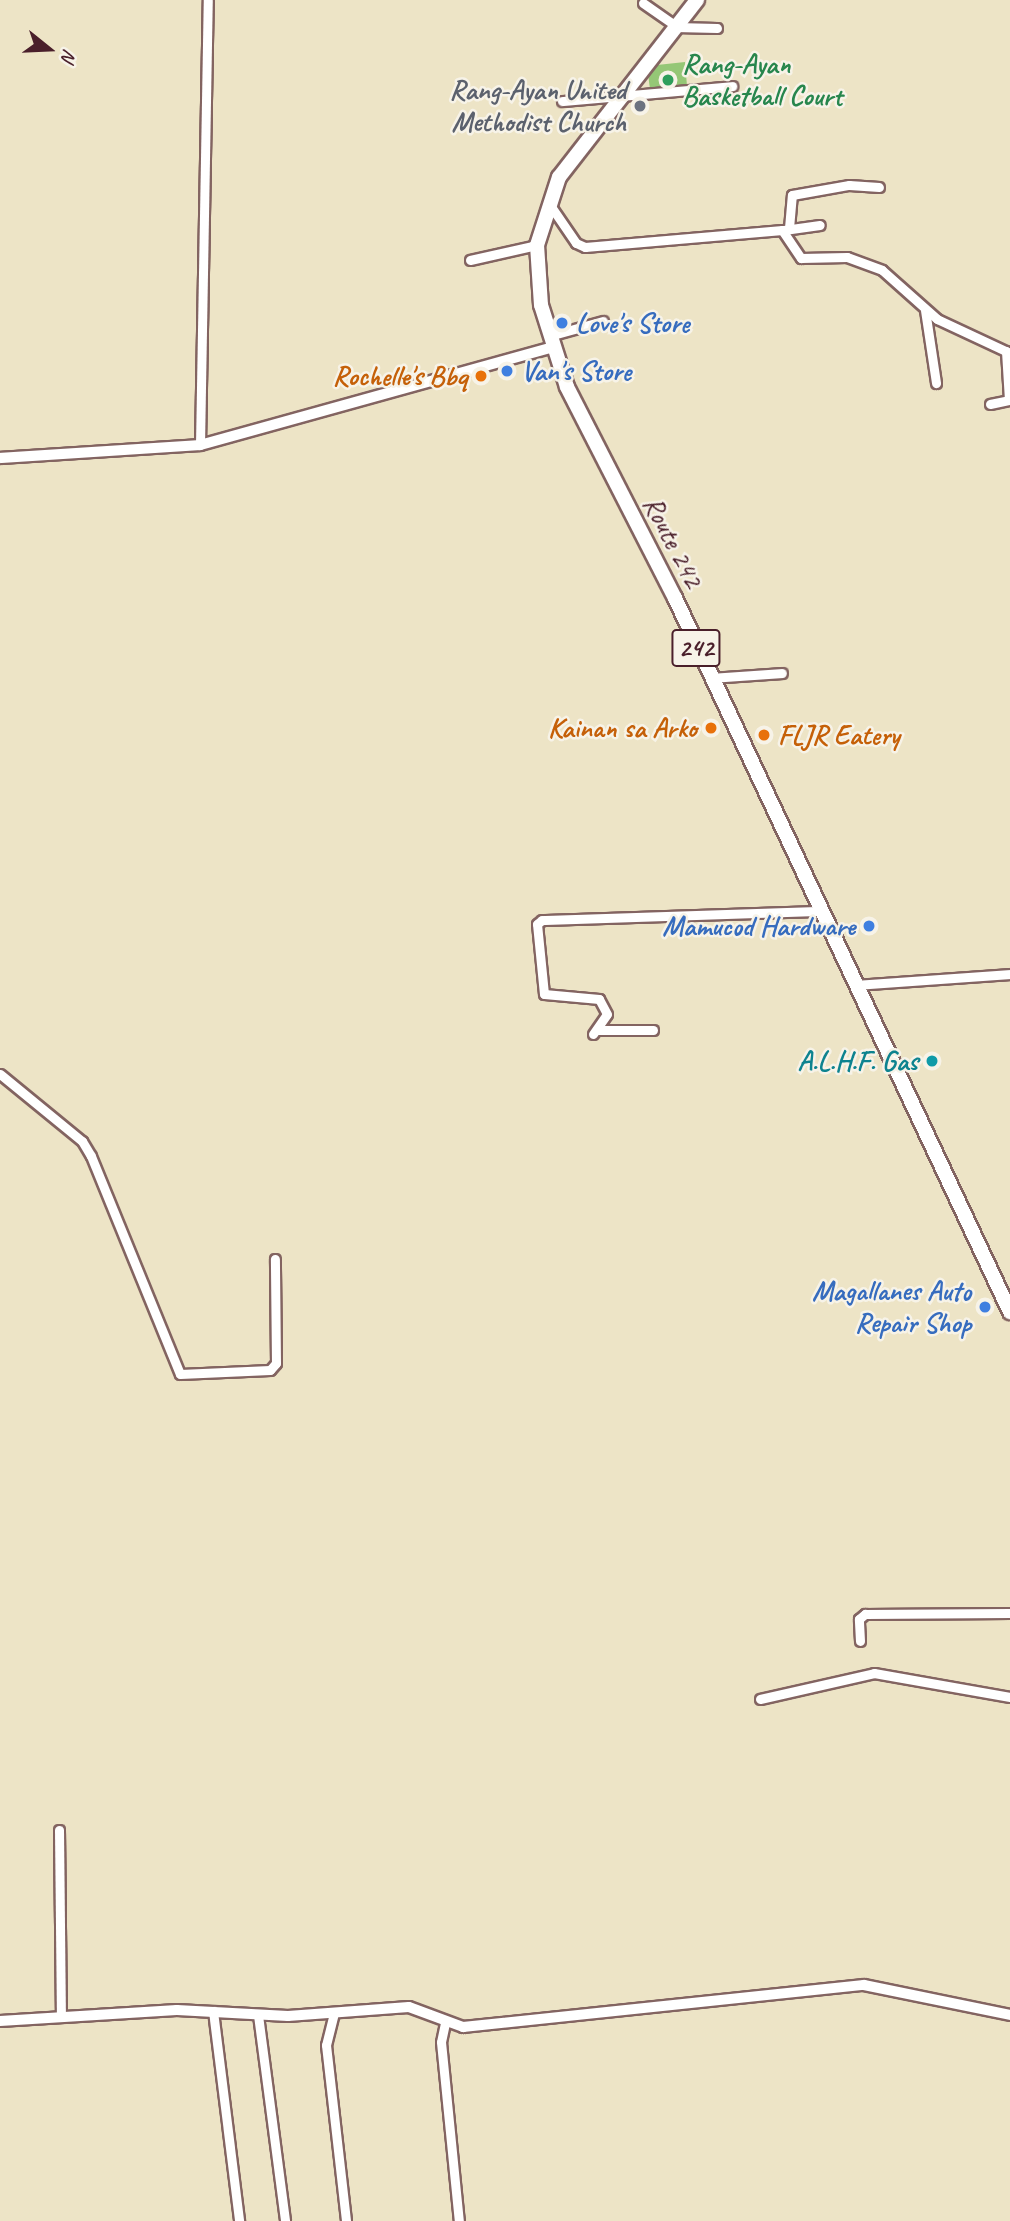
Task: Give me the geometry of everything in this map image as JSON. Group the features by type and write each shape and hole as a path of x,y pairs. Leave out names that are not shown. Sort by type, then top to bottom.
{"main road":[{"name":"Route 242","path":"697,0 574,151 549,203 537,245 535,275 551,341 1010,1312"}],"street":[{"path":"200,445 208,0"},
{"path":"643,3 676,27 717,28"},
{"path":"562,101 622,92 732,86"},
{"path":"879,187 849,185 792,195 785,229 802,258 847,257 882,270 925,310 1008,352 1009,400 990,404"},
{"path":"549,203 585,247 820,225"},
{"path":"470,260 537,245"},
{"path":"925,310 936,383"},
{"path":"0,458 200,445 551,341 603,321"},
{"path":"709,678 782,673"},
{"path":"653,1030 595,1032 607,1009 600,999 544,994 537,925 542,920 820,911"},
{"path":"856,985 1010,974"},
{"path":"0,1074 87,1149 180,1374 270,1370 276,1363 275,1259"},
{"path":"860,1641 859,1619 865,1614 1010,1613"},
{"path":"760,1699 874,1673 1010,1697"},
{"path":"59,1830 61,2016"},
{"path":"0,2021 61,2016 213,2011 258,2015 334,2013 409,2007 445,2023 463,2027 864,1985 1010,2015"},
{"path":"213,2011 239,2221"},
{"path":"334,2013 326,2045 346,2221"},
{"path":"258,2015 285,2221"},
{"path":"445,2023 441,2042 459,2221"}],"green space":[{"name":"Rang-Ayan Basketball Court","path":"685,62 687,86 650,89 648,74 657,65"}],"place":[{"name":"Rang-Ayan Basketball Court","path":"668,80"},
{"name":"Rang-Ayan United Methodist Church","path":"640,106"},
{"name":"Love's Store","path":"562,323"},
{"name":"Van's Store","path":"507,371"},
{"name":"Rochelle's Bbq","path":"481,376"},
{"name":"Kainan sa Arko","path":"711,728"},
{"name":"FLJR Eatery","path":"764,735"},
{"name":"Mamucod Hardware","path":"869,926"},
{"name":"A.L.H.F. Gas","path":"932,1061"},
{"name":"Magallanes Auto Repair Shop","path":"985,1307"}]}
